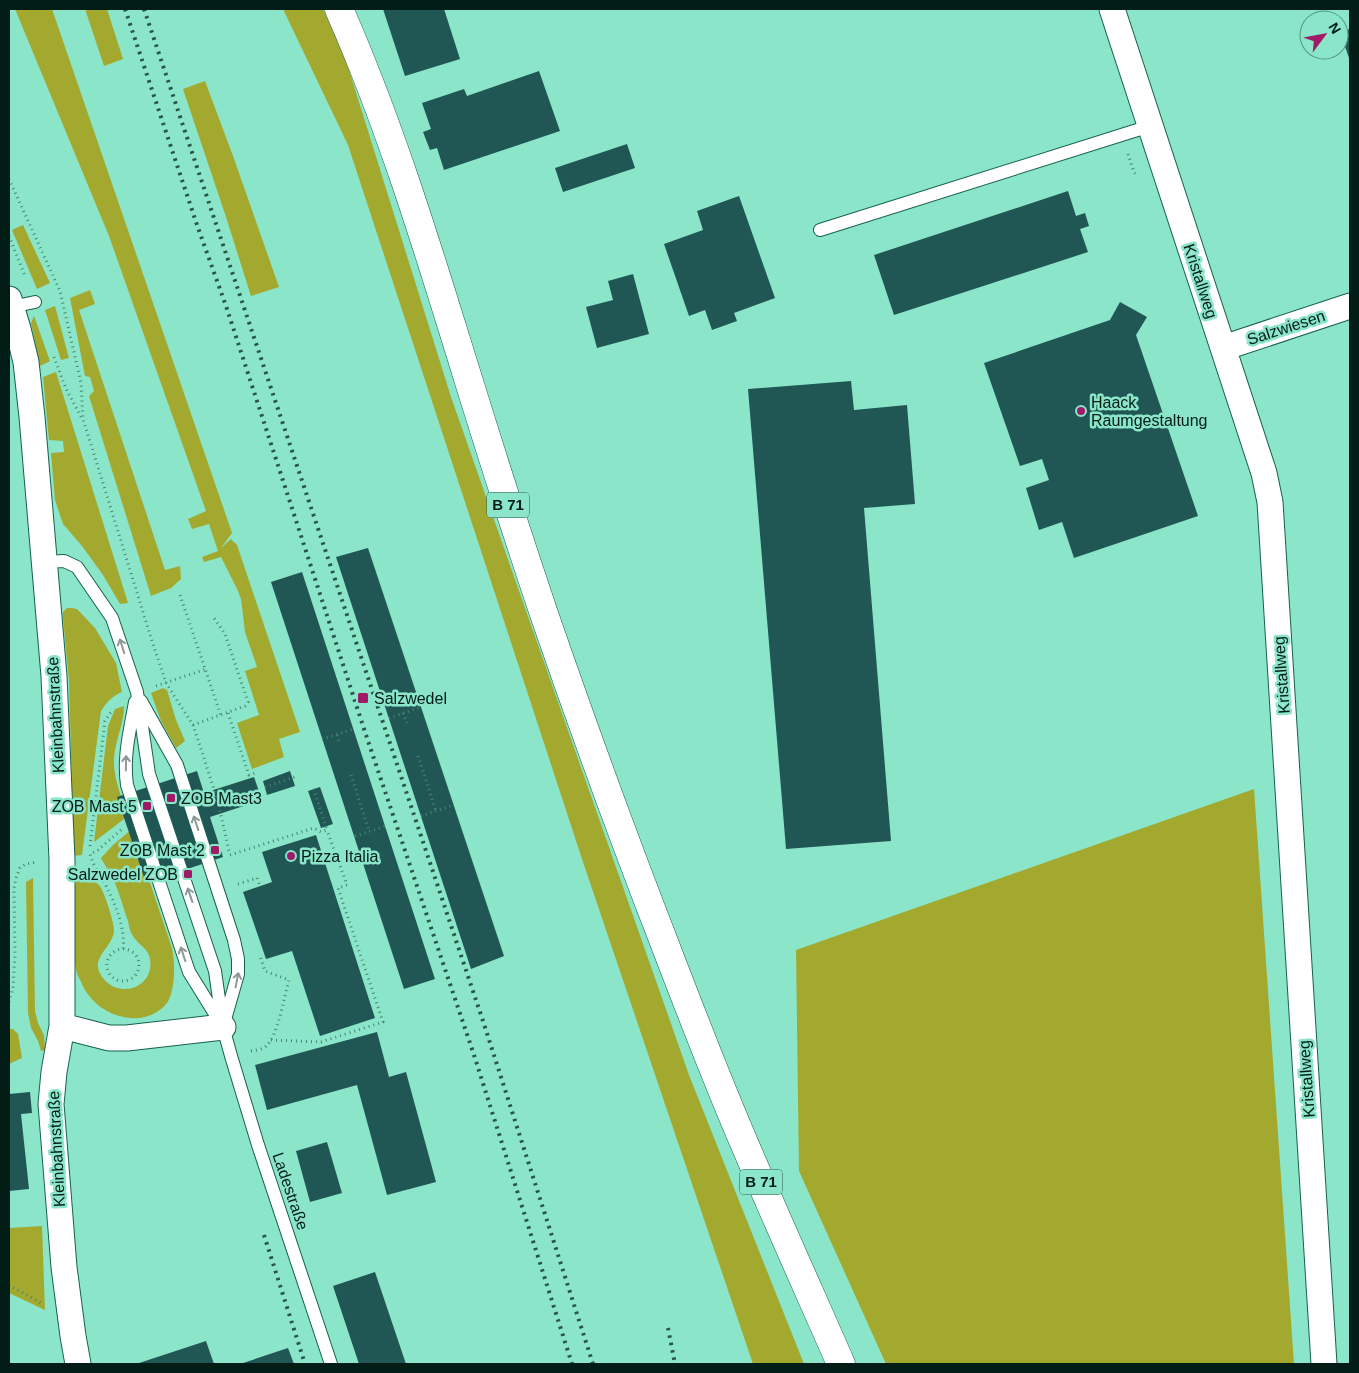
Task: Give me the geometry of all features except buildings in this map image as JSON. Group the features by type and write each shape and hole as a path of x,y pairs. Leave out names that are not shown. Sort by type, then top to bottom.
{"main road":[{"name":"B 71","path":"339,9 373,90 403,173 423,231 495,466 541,604 641,881 743,1142 841,1364"}],"street":[{"name":"Kristallweg","path":"1112,9 1264,473 1270,502 1324,1364"},
{"name":"Kleinbahnstraße","path":"9,305 18,329 26,362 45,562 56,727 62,860 62,1026 51,1104 63,1257 78,1364"},
{"name":"Salzwiesen","path":"1222,348 1350,306"},
{"path":"62,1026 109,1038 126,1038 223,1027"}],"lane":[{"path":"820,230 1150,126"},
{"path":"9,305 35,302"},
{"path":"45,562 64,561 77,567 112,618 137,692 150,774 214,971 223,1027"},
{"path":"137,692 177,765 234,940 238,959 238,974 223,1027"},
{"path":"137,692 126,748 127,785 189,972 223,1027"},
{"name":"Ladestraße","path":"223,1027 258,1144 331,1364"}],"path":[{"path":"1122,134 1134,172 1139,178"},
{"path":"57,365 66,389 84,422 166,683 193,726 218,802"},
{"path":"180,595 221,716"},
{"path":"193,726 245,706 248,702 225,634 214,618"},
{"path":"123,949 123,929 105,884 92,864 90,854 105,721 119,699 206,669"},
{"path":"389,718 421,707"},
{"path":"228,713 249,775 256,773"},
{"path":"403,713 406,723"},
{"path":"322,739 354,729"},
{"path":"337,735 340,744"},
{"path":"418,756 436,810"},
{"path":"351,775 369,831"},
{"path":"265,787 295,777"},
{"path":"312,787 347,885 334,890"},
{"path":"421,816 453,805"},
{"path":"9,1002 13,988 16,954 14,888 20,868 32,862 83,859 98,850 116,833 127,826"},
{"path":"355,836 386,826"},
{"path":"230,855 314,828 321,832 327,830"},
{"path":"236,884 257,878 260,886"},
{"path":"271,1040 321,1042 382,1022 338,888"},
{"path":"123,949 136,955 139,961 139,968 131,979 120,981 110,975 108,970 109,958 117,950 123,949"},
{"path":"9,1285 47,1307 69,1308"}],"shaded area":[{"path":"15,9 52,9 232,533 221,548 231,539 237,545 300,732 279,739 284,757 252,769 237,723 259,715 245,671 257,667 245,632 241,599 221,557 204,562 202,557 218,551 209,524 192,529 188,519 206,511 109,236"},
{"path":"85,9 107,9 123,59 104,66"},
{"path":"283,9 323,9 344,54 451,397 689,1075 804,1364 753,1364 582,859 348,145"},
{"path":"205,81 279,287 251,296 183,89"},
{"path":"23,225 50,283 37,289 12,230"},
{"path":"90,290 95,304 79,310 165,570 180,566 181,579 171,588 151,596 89,396 94,391 90,377 85,376 70,298"},
{"path":"55,306 69,358 61,360 45,310"},
{"path":"34,316 50,361 40,366 31,323"},
{"path":"56,372 128,603 120,604 103,575 63,524 55,500 51,453 64,452 63,441 49,440 43,377"},
{"path":"67,608 77,609 95,628 116,663 122,692 115,695 101,711 82,855 74,856 69,681 63,618 63,612"},
{"path":"163,688 167,690 185,741 176,748 161,721 151,693"},
{"path":"124,706 114,766 118,788 128,816 94,842 108,726 115,709"},
{"path":"1254,789 1294,1364 886,1364 799,1171 796,950"},
{"path":"132,829 172,948 174,966 173,986 165,1006 151,1015 134,1018 116,1015 99,1006 93,1000 78,976 74,947 74,877 91,880 99,885 104,893 111,915 114,932 99,960 98,966 99,972 104,979 121,989 130,989 144,981 147,976 150,966 149,956 131,933 116,886 101,858"},
{"path":"33,878 35,1011 44,1035 45,1050 41,1051 31,1028 28,1013 26,882"},
{"path":"9,1029 13,1029 18,1034 22,1058 9,1064"},
{"path":"42,1226 45,1310 9,1293 9,1228"}],"railway":[{"path":"125,9 226,306 366,735 474,1055 572,1364"},
{"path":"144,9 483,1021 593,1364"},
{"path":"264,1235 305,1364"},
{"path":"668,1328 675,1364"}],"place":[{"name":"Haack Raumgestaltung","path":"1081,411"},
{"name":"Salzwedel","path":"363,698"},
{"name":"ZOB Mast3","path":"171,798"},
{"name":"ZOB Mast 5","path":"147,806"},
{"name":"ZOB Mast 2","path":"215,850"},
{"name":"Pizza Italia","path":"291,856"},
{"name":"Salzwedel ZOB","path":"188,874"}]}
